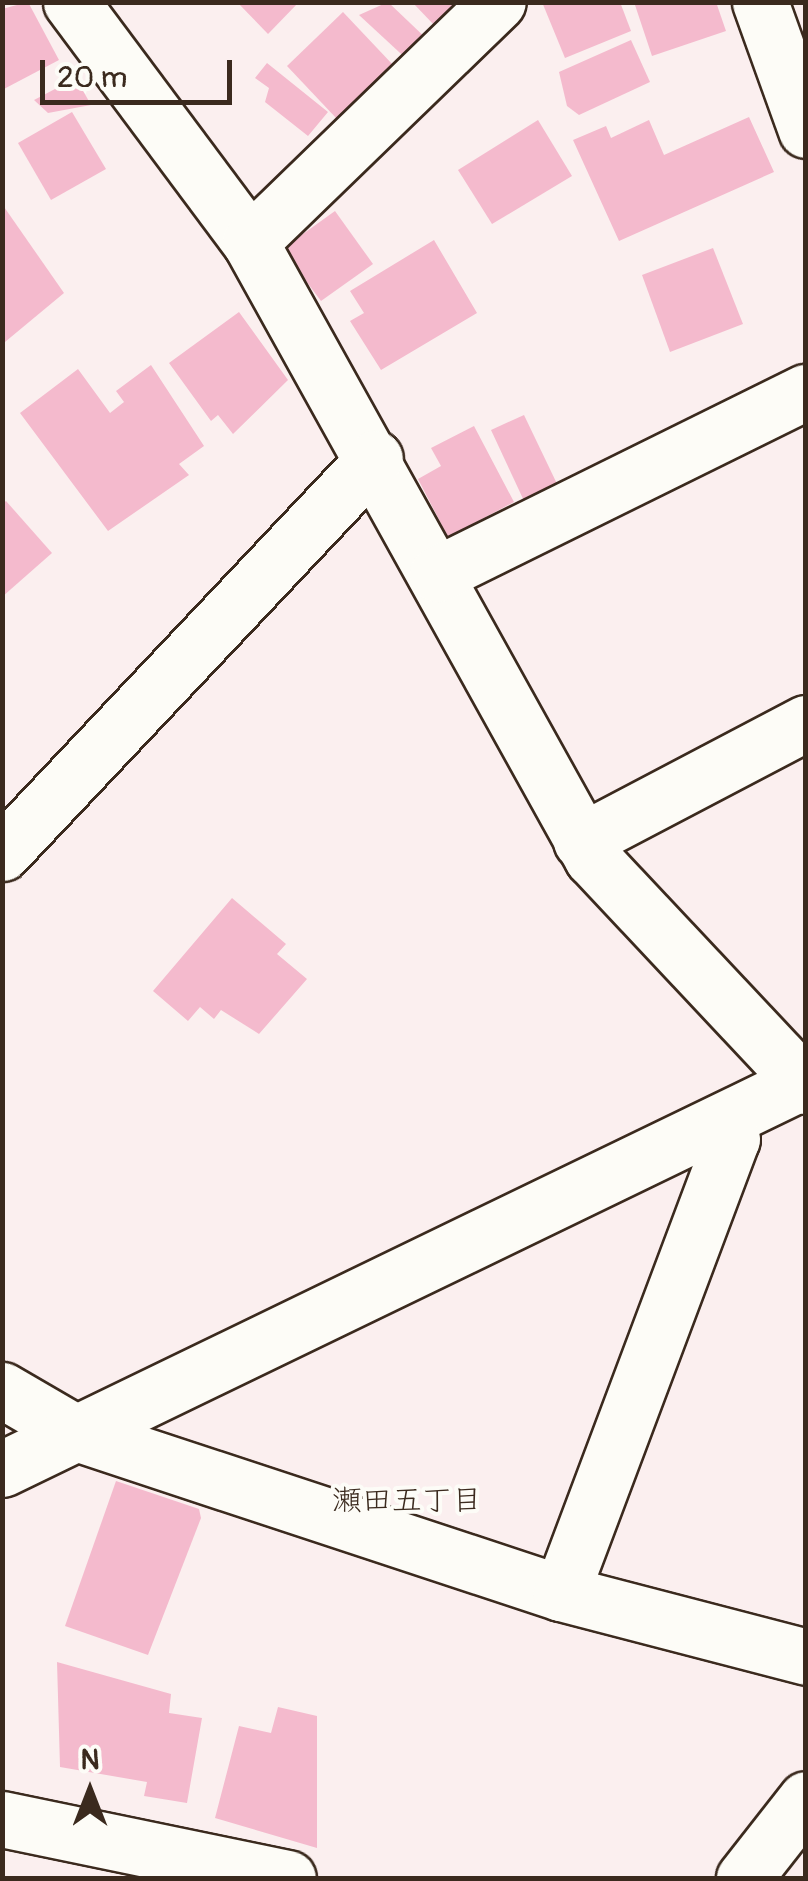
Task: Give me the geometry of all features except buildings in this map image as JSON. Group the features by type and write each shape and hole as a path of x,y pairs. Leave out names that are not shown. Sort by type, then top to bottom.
{"street":[{"path":"2,1469 502,1220 725,1123 804,1082 581,841 375,458 250,242 71,2"},
{"path":"250,242 498,2"},
{"path":"760,2 806,130"},
{"path":"437,574 806,392"},
{"path":"2,854 375,458"},
{"path":"581,841 806,723"},
{"path":"561,1593 732,1139 725,1123"},
{"path":"2,1390 76,1434 561,1593 806,1657"},
{"path":"744,1878 806,1798"},
{"path":"2,1819 288,1878"}],"district":[{"name":"瀬田五丁目","path":"407,1501"}]}
